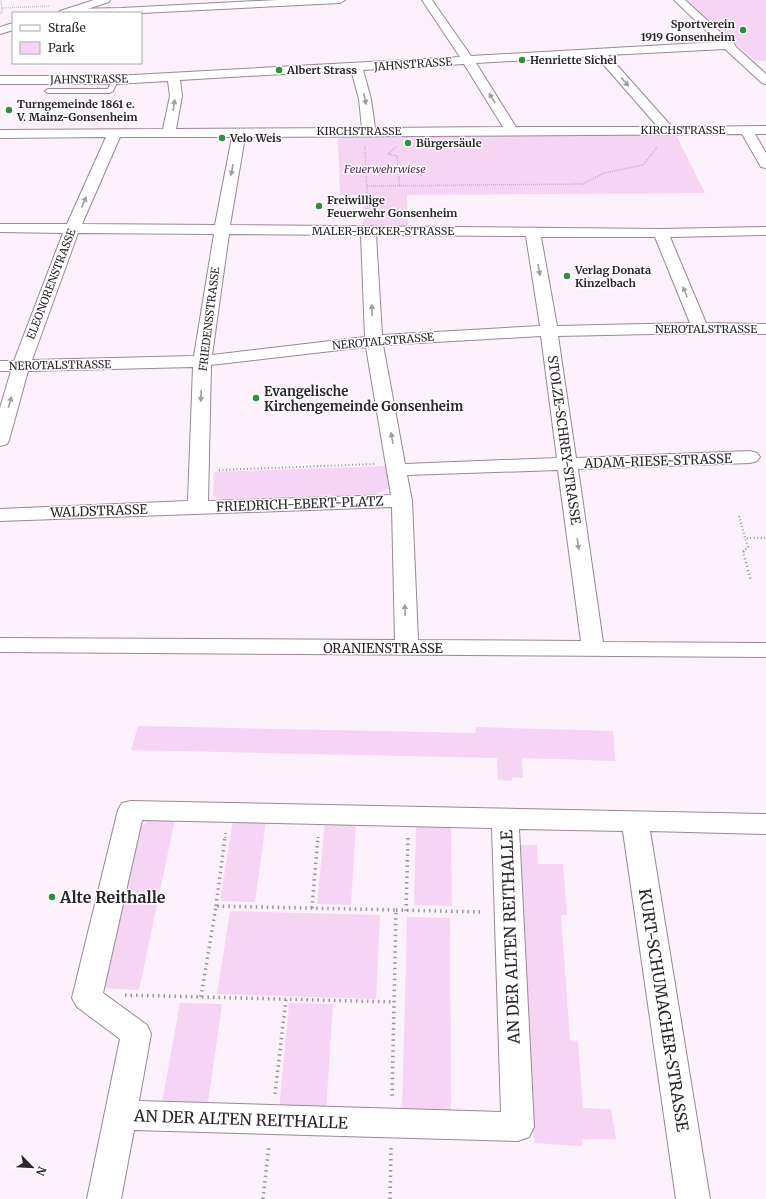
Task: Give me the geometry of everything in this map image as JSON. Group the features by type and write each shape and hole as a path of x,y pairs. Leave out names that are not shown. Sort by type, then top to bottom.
{"street":[{"path":"69,12 106,0"},
{"path":"91,12 340,0"},
{"path":"427,0 468,60 512,131"},
{"path":"679,0 730,45 766,80"},
{"path":"0,31 5,13"},
{"name":"JAHNSTRASSE","path":"0,80 115,80 730,45"},
{"path":"599,53 668,130"},
{"path":"356,67 362,84 368,110 368,131"},
{"path":"169,133 176,96 173,77"},
{"path":"746,130 766,164"},
{"name":"KIRCHSTRASSE","path":"0,134 766,130"},
{"name":"FRIEDENSSTRASSE","path":"198,507 202,361 222,229 240,132"},
{"name":"ELEONORENSTRASSE","path":"0,440 21,366 72,229 115,133"},
{"path":"368,226 374,341 402,501 406,648"},
{"name":"MALER-BECKER-STRASSE","path":"0,228 222,229 368,226 532,232 661,233 766,231"},
{"name":"STOLZE-SCHREY-STRASSE","path":"532,232 549,331 593,649"},
{"path":"661,233 700,328"},
{"name":"NEROTALSTRASSE","path":"0,366 202,361 374,341 445,336 549,331 700,328 766,329"},
{"name":"ADAM-RIESE-STRASSE","path":"397,467 567,464 750,457"},
{"name":"FRIEDRICH-EBERT-PLATZ","path":"198,507 402,501"},
{"name":"WALDSTRASSE","path":"0,515 198,507"},
{"name":"ORANIENSTRASSE","path":"0,645 766,650"},
{"name":"AN DER ALTEN REITHALLE","path":"104,1199 120,1115 136,1034 87,998 131,810 505,819 518,1127 120,1115"},
{"path":"505,819 635,820 766,824"},
{"name":"KURT-SCHUMACHER-STRASSE","path":"635,820 693,1199"}],"lane":[{"path":"48,91 110,91 115,80"}],"path":[{"path":"1,0 5,13 51,6 51,4"},
{"path":"365,144 368,226"},
{"path":"397,146 388,154 397,156 400,186"},
{"path":"367,186 583,184 592,178 609,171 643,164 646,160"},
{"path":"199,471 397,467"},
{"path":"739,516 748,547 742,552 751,580"},
{"path":"745,538 766,538"},
{"path":"201,997 216,906 229,812"},
{"path":"312,908 320,814"},
{"path":"406,910 409,816"},
{"path":"216,906 509,913"},
{"path":"88,994 394,1002 396,910"}],"green space":[{"name":"Sportverein 1919 Gonsenheim","path":"686,0 766,0 766,61 754,60"},
{"name":"Feuerwehrwiese","path":"675,133 705,193 407,195 408,225 363,225 363,195 340,195 338,136"},
{"path":"387,466 390,488 376,494 222,499 216,498 213,495 214,472"},
{"path":"138,726 475,733 476,727 613,731 615,761 522,758 523,778 512,777 512,781 498,780 497,758 131,750"},
{"path":"151,819 175,819 139,990 100,988 140,827"},
{"path":"233,820 266,821 255,902 220,901"},
{"path":"325,821 356,822 351,905 317,904"},
{"path":"416,824 451,825 452,906 414,905"},
{"path":"515,845 537,845 538,864 563,864 567,915 561,915 570,1040 578,1041 583,1108 611,1109 616,1139 582,1139 582,1146 534,1143"},
{"path":"230,911 380,915 376,999 217,994"},
{"path":"407,917 450,918 451,1116 402,1115"},
{"path":"180,1003 222,1004 207,1109 161,1108"},
{"path":"289,1003 333,1004 326,1112 279,1111"}],"place":[{"name":"Sportverein 1919 Gonsenheim","path":"743,30"},
{"name":"Henriette Sichel","path":"522,60"},
{"name":"Albert Strass","path":"279,70"},
{"name":"Turngemeinde 1861 e. V. Mainz-Gonsenheim","path":"9,110"},
{"name":"Velo Weis","path":"222,138"},
{"name":"Bürgersäule","path":"408,143"},
{"name":"Freiwillige Feuerwehr Gonsenheim","path":"319,206"},
{"name":"Verlag Donata Kinzelbach","path":"567,276"},
{"name":"Evangelische Kirchengemeinde Gonsenheim","path":"256,398"},
{"name":"Alte Reithalle","path":"52,897"}]}
